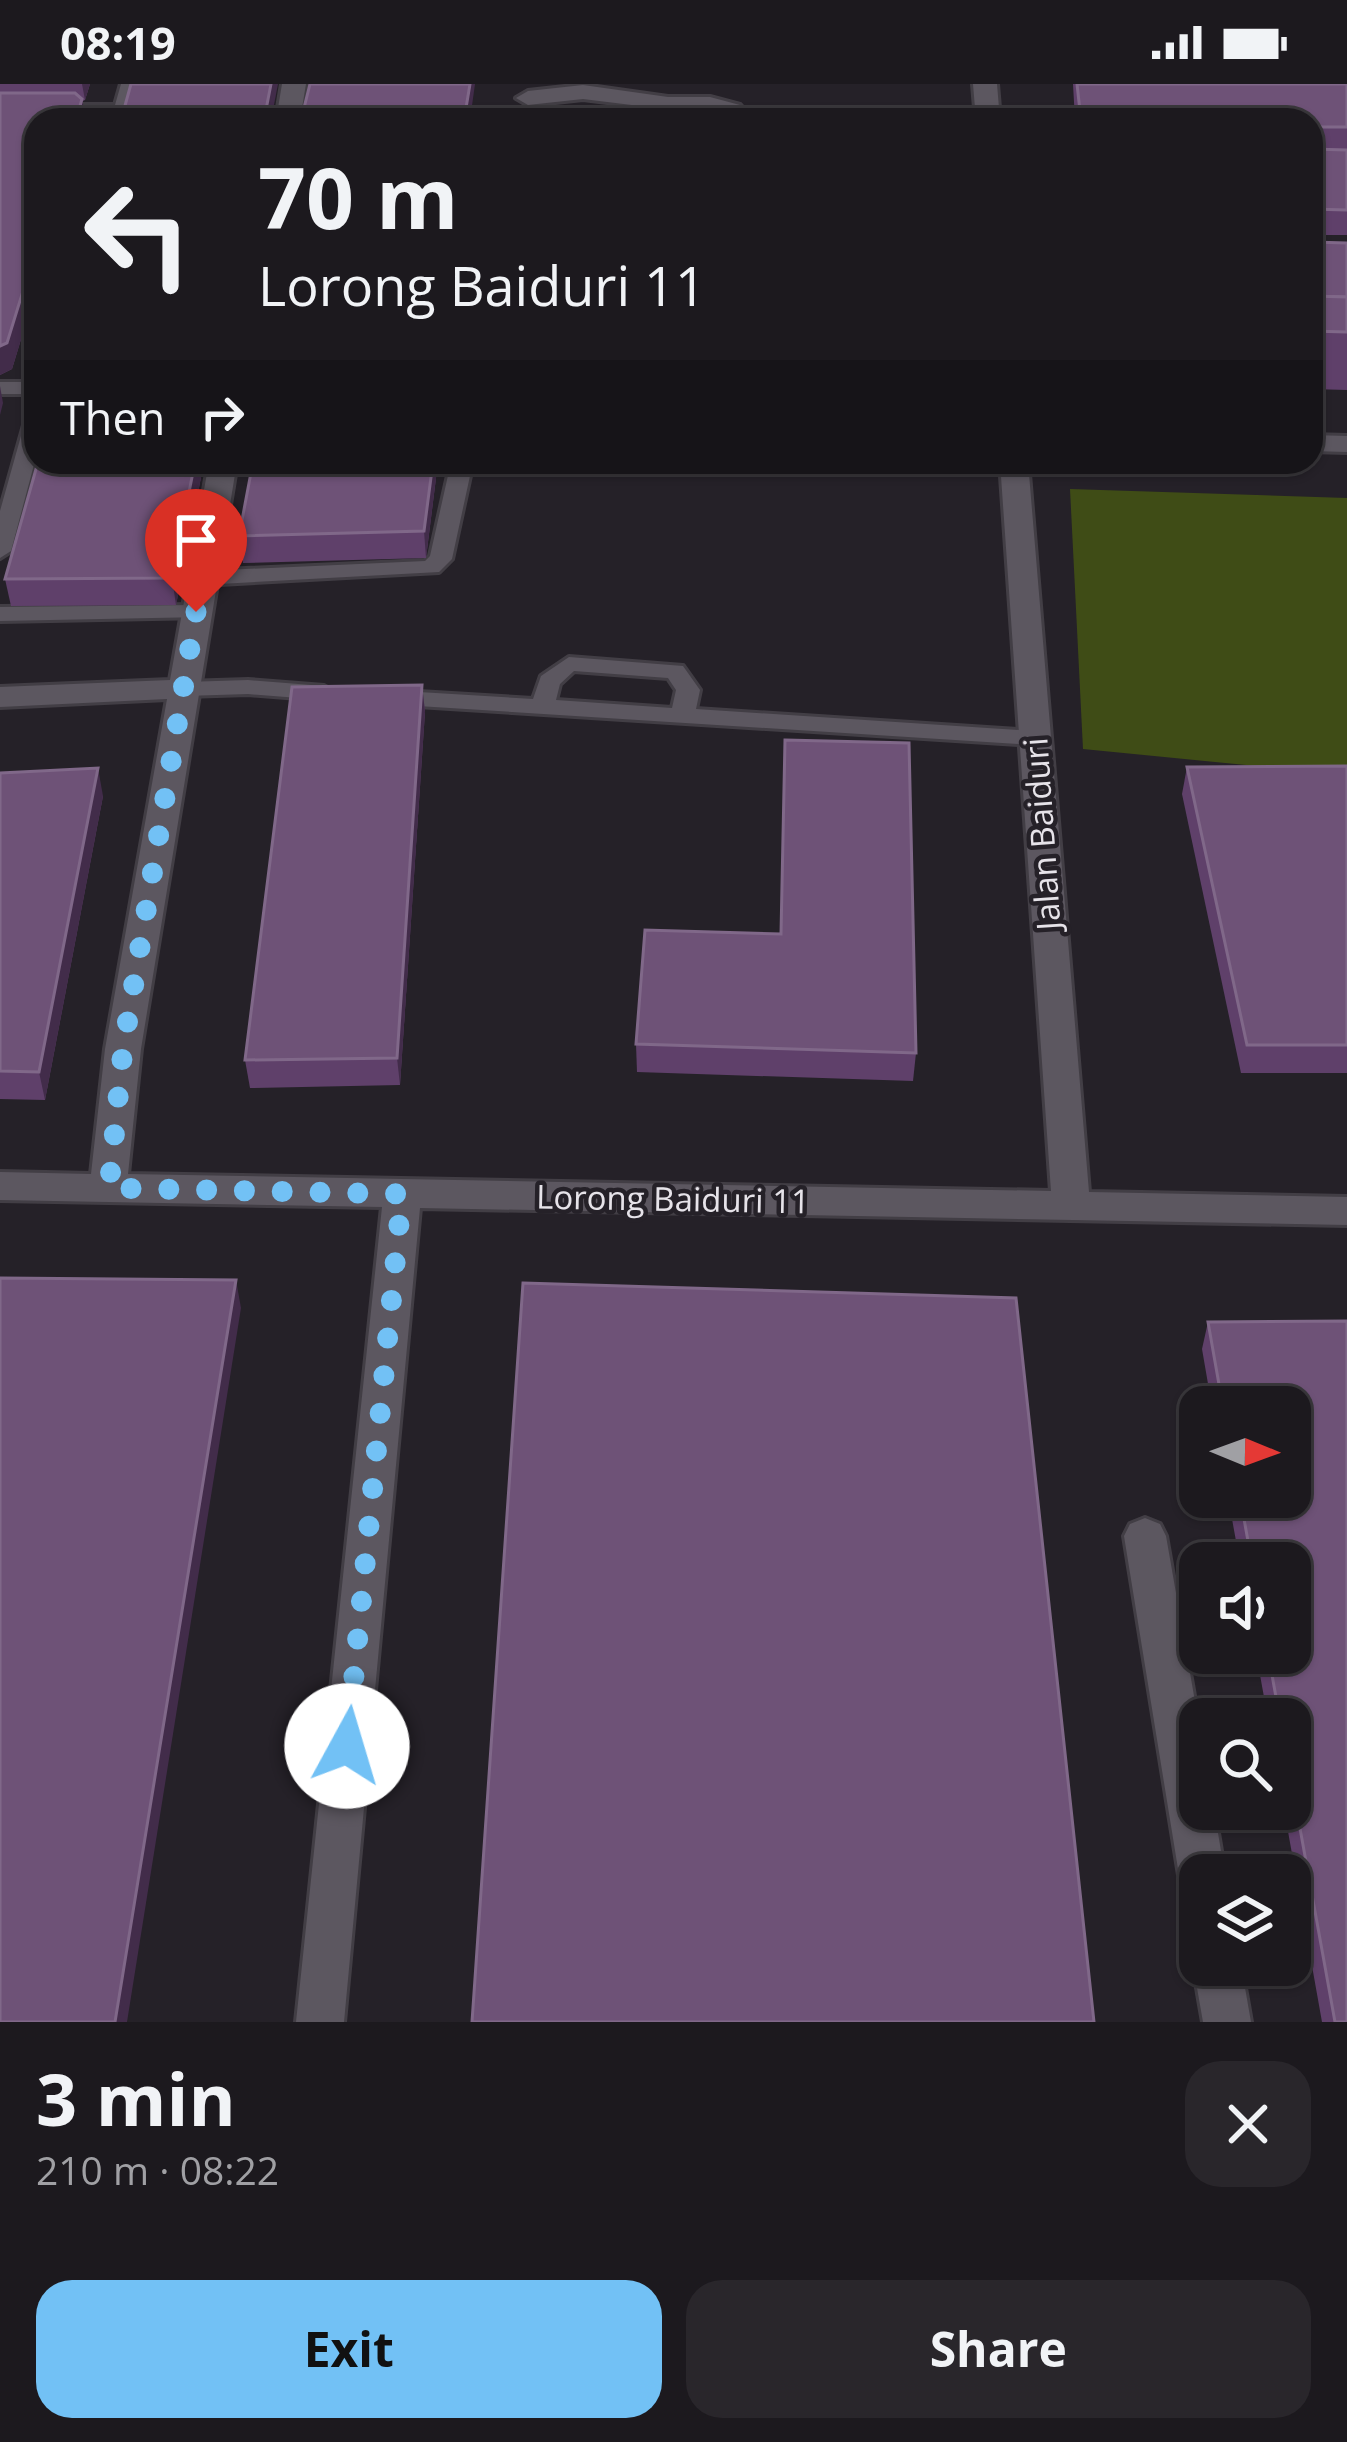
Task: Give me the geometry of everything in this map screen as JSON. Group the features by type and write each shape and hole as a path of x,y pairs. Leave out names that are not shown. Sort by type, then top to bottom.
{"street":[{"path":"710,104 728,84"},
{"path":"528,101 578,88 668,104 725,108"},
{"path":"109,1188 123,1049 221,474"},
{"name":"Jalan Baiduri","path":"1014,474 1071,1206"},
{"path":"0,698 185,689"},
{"name":"Lorong Baiduri 11","path":"0,1186 1347,1211"},
{"path":"320,2022 402,1194"},
{"path":"1145,1536 1198,1854"},
{"path":"1221,1986 1227,2022"}],"lane":[{"path":"0,551 24,462"},
{"path":"201,578 430,567 441,559 459,474"},
{"path":"0,614 196,612"},
{"path":"542,710 549,681 569,664 675,671 688,690 682,718"},
{"path":"185,689 248,686 542,710 1035,738"}],"green space":[{"path":"1070,489 1347,498 1347,775 1083,749"}],"building":[{"path":"131,84 271,84 266,108 124,108"},
{"path":"310,84 470,84 466,108 304,108"},
{"path":"1077,84 1347,84 1347,127 1323,127 1323,108 1080,108"},
{"path":"0,93 75,93 82,99 79,108 24,108 24,288 7,343 0,346"},
{"path":"1323,149 1347,150 1347,210 1323,209"},
{"path":"1323,242 1347,243 1347,297 1323,296"},
{"path":"1323,296 1347,297 1347,332 1323,331"},
{"path":"35,474 193,474 172,578 5,579"},
{"path":"251,474 431,474 424,531 239,536"},
{"path":"422,685 397,1058 245,1060 292,687"},
{"path":"785,740 909,743 916,1053 636,1044 645,930 781,934"},
{"path":"1347,766 1347,1045 1247,1045 1187,767"},
{"path":"98,768 39,1072 0,1071 0,773"},
{"path":"0,1278 236,1280 115,2022 0,2022"},
{"path":"523,1283 1016,1298 1094,2022 472,2022"},
{"path":"1347,1321 1347,2022 1335,2022 1311,1889 1311,1854 1305,1854 1300,1830 1311,1830 1311,1698 1276,1698 1272,1674 1311,1674 1311,1542 1248,1542 1244,1518 1311,1518 1311,1386 1219,1386 1208,1322"}],"route":[{"path":"196,612 123,1049 109,1188 402,1194 347,1746"}]}
